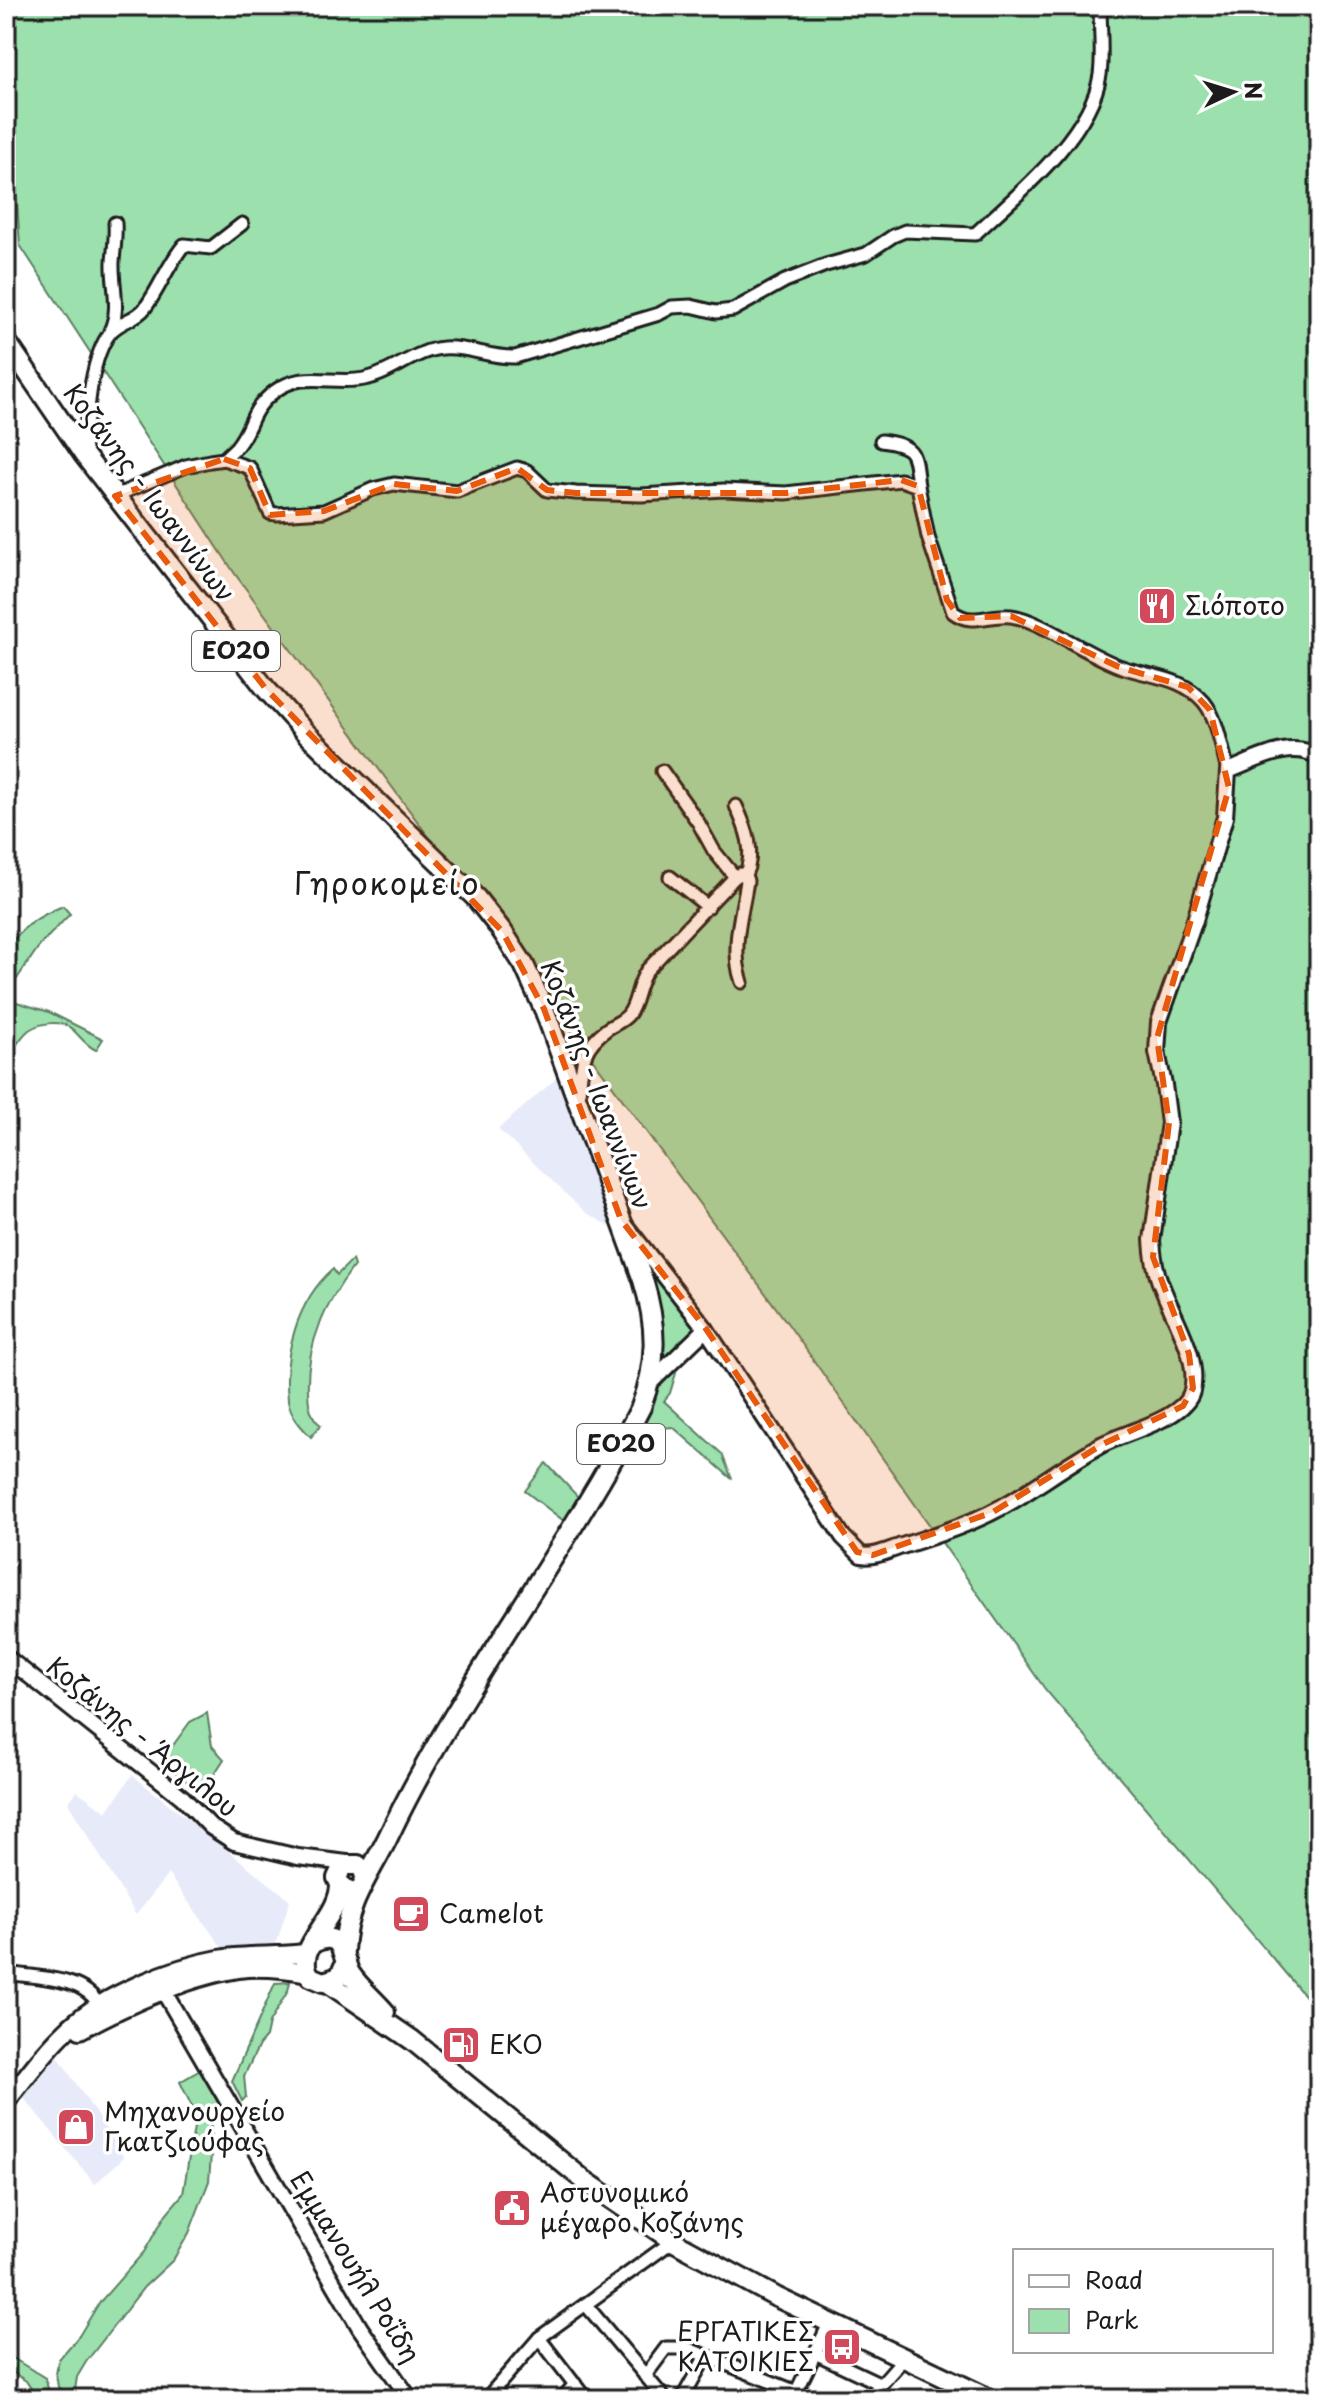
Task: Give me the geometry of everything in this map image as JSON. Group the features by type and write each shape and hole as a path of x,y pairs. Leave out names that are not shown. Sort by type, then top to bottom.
{"main road":[{"name":"Κοζάνης - Ιωαννίνων","path":"6,341 84,455 266,689 303,730 490,914 517,954 535,988 578,1103 643,1280 654,1325 654,1359 641,1407 362,1882 349,1912 345,1956"},
{"name":"Κοζάνης - Ιωαννίνων","path":"343,1872 369,1851 397,1818"},
{"path":"343,1872 349,1890 362,1882"},
{"path":"343,1872 337,1904 309,1948 304,1966 308,1973 319,1981 327,1982 412,2040 576,2174 673,2241 776,2297 990,2399"},
{"path":"6,2102 70,2026 99,2005 153,1980 203,1962 309,1948 330,1940 345,1956 348,1970 412,2040"},
{"path":"327,1982 339,1977 345,1956"},
{"path":"48,2051 104,2017 164,1992 231,1970 269,1968 308,1973"}],"street":[{"path":"224,459 238,445 261,403 296,380 347,382 367,378 383,374 439,348 458,347 498,358 515,357 659,314 672,307 691,306 716,312 733,310 785,281 866,254 905,231 975,234 1046,169 1088,110 1100,74 1100,6"},
{"path":"84,455 92,383 116,313 113,260 117,242 115,223"},
{"path":"110,332 146,307 171,261 184,245 211,248 242,224"},
{"path":"621,1220 706,1329 843,1537 866,1557 993,1512 1103,1444 1175,1413 1183,1406 1193,1388 1191,1363 1153,1257 1152,1240 1169,1123 1157,1038 1159,1022 1195,920 1225,817 1228,771 1210,710 1188,687 1165,677 1119,667 1035,624 1011,616 976,620 960,618 953,612 928,537 915,463 909,448 905,444 881,441"},
{"path":"115,496 186,466 224,459 250,468 270,513 276,514 324,511 373,489 394,484 457,491 517,468 527,471 547,490 576,493 641,495 724,490 786,493 901,480 918,486"},
{"path":"1228,771 1281,751 1305,750 1319,757"},
{"path":"662,771 714,851 747,881 739,918 737,948 742,982"},
{"path":"578,1103 587,1047 609,1027 625,1019 636,1002 637,986 647,970 740,876 751,860 748,837 736,806"},
{"path":"670,877 708,907"},
{"path":"649,1384 706,1329"},
{"name":"Κοζάνης - Άργιλου","path":"6,1657 182,1797 222,1835 244,1846 298,1857 343,1872"},
{"path":"6,1973 79,1986 93,1995 99,2005"},
{"name":"Εμμανουήλ Ροΐδη","path":"164,1992 360,2328 410,2399"},
{"path":"486,2399 539,2338 673,2241"},
{"path":"586,2305 665,2399"},
{"path":"645,2376 666,2348 686,2348 795,2395 830,2322"},
{"path":"539,2338 586,2399"},
{"path":"815,2353 881,2384"},
{"path":"682,2399 706,2356"},
{"path":"868,2399 904,2358"},
{"path":"562,2399 575,2384"}],"highlighted area":[{"path":"224,459 250,468 270,515 324,511 394,484 457,491 517,468 547,490 576,493 786,493 901,480 918,486 947,600 960,618 1011,616 1119,667 1188,687 1210,710 1229,788 1157,1038 1169,1123 1153,1257 1189,1354 1193,1388 1183,1406 1103,1444 993,1512 873,1555 857,1552 706,1329 621,1220 544,1009 502,931 266,689 115,496"}],"shaded area":[{"path":"559,1076 615,1229 585,1212 498,1129"},
{"path":"132,1775 290,1900 275,1947 224,1950 168,1874 136,1915 68,1803 77,1791 107,1812"},
{"name":"Μηχανουργείο Γκατζιούφας","path":"58,2056 124,2157 95,2184 23,2097"}],"green space":[{"path":"6,6 1319,6 1319,2013 1045,1689 788,1324 235,574 20,245"},
{"path":"63,906 70,914 40,945 8,992 10,1000 49,1012 103,1039 96,1050 68,1026 45,1024 26,1033 6,1061 6,945 9,946 33,922"},
{"path":"352,1260 354,1266 334,1295 319,1325 310,1357 309,1406 321,1425 311,1437 296,1420 289,1405 287,1382 291,1346 310,1296 333,1269 337,1275"},
{"path":"650,1275 678,1296 699,1327 662,1363 661,1315"},
{"path":"672,1372 676,1373 664,1401 722,1454 732,1479 673,1427 661,1428 642,1441 635,1439 659,1387"},
{"path":"546,1463 579,1498 564,1521 525,1491"},
{"path":"207,1713 212,1746 224,1759 211,1779 197,1789 161,1762 190,1722"},
{"path":"290,1982 269,2023 266,2037 244,2076 246,2097 242,2101 232,2081 275,1983"},
{"path":"202,2069 220,2103 210,2120 209,2181 189,2233 173,2260 144,2287 86,2362 77,2377 75,2390 66,2395 58,2387 56,2374 59,2359 79,2336 99,2303 144,2252 166,2214 183,2194 196,2115 180,2082"},
{"path":"6,2354 45,2378 51,2399 38,2399 26,2381 6,2368"}],"place":[{"name":"Σιόποτο","path":"1157,606"},
{"name":"Camelot","path":"411,1914"},
{"name":"EKO","path":"461,2045"},
{"name":"Μηχανουργείο Γκατζιούφας","path":"76,2127"},
{"name":"Αστυνομικό μέγαρο Κοζάνης","path":"512,2208"},
{"name":"ΕΡΓΑΤΙΚΕΣ ΚΑΤΟΙΚΙΕΣ","path":"842,2347"}],"district":[{"name":"Γηροκομείο","path":"387,885"}]}
